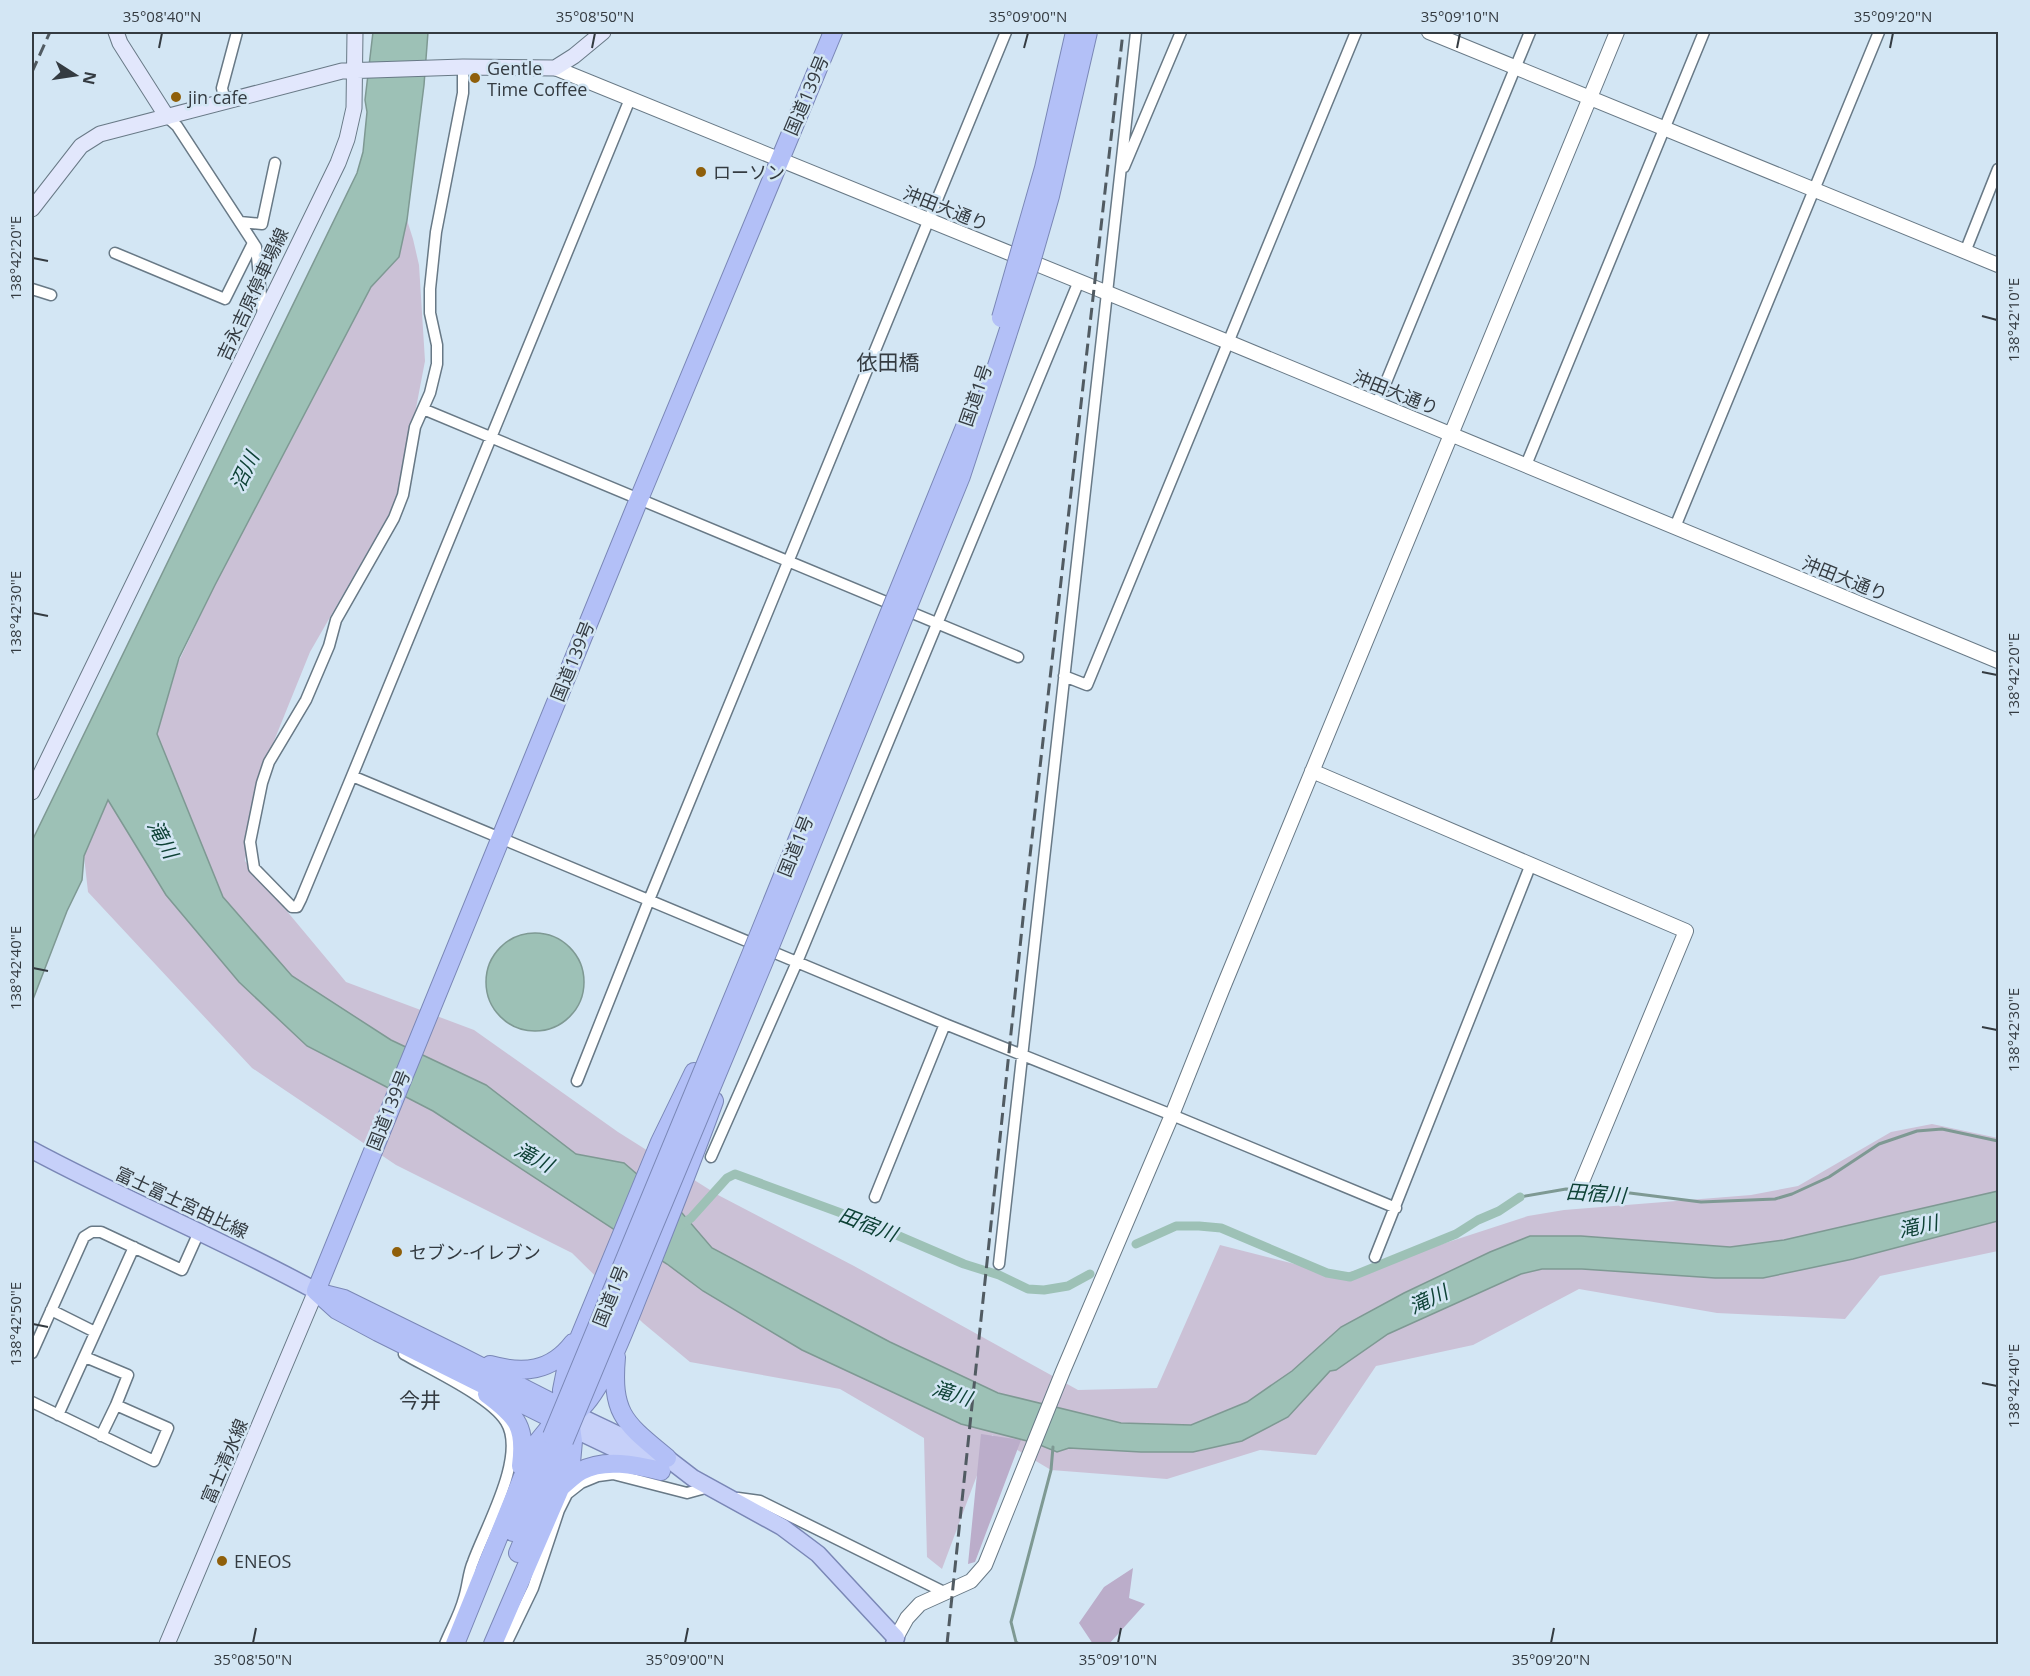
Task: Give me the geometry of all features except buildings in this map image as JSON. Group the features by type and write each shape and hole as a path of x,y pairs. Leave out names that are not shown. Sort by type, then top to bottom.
{"highway":[{"name":"国道139号","path":"316,1291 832,32"},
{"name":"国道1号","path":"481,1644 757,959 962,435 1026,236 1075,32"},
{"name":"国道1号","path":"466,1644 964,465 1031,262 1050,196 1088,32"},
{"path":"493,1644 571,1463 573,1442 566,1418 562,1390 566,1370 660,1142 757,959"},
{"path":"455,1644 536,1444 584,1406 596,1389 630,1317 694,1157 757,959"},
{"path":"316,1291 337,1310 378,1332 456,1362 525,1371 542,1367 556,1360 582,1331"},
{"path":"316,1291 344,1299 456,1362 566,1418"},
{"path":"617,1346 614,1382 616,1402 637,1433 664,1464"},
{"path":"456,1362 507,1410 521,1429 524,1446 519,1482"},
{"path":"560,1488 581,1471 595,1466 664,1464"}],"main road":[{"path":"116,32 120,43 166,117"},
{"name":"吉永吉原停車場線","path":"32,792 338,163 347,139 360,70 355,32"},
{"path":"32,209 81,146 100,134 332,74 360,70 463,67 555,68 603,32"},
{"name":"富士富士宮由比線","path":"32,1150 80,1176 263,1262 316,1291"},
{"name":"富士清水線","path":"166,1644 180,1617 316,1291"},
{"path":"566,1418 693,1478 782,1527 818,1554 898,1642"}],"street":[{"path":"225,102 222,88 237,32"},
{"path":"577,1081 649,900 1006,32"},
{"path":"999,1264 1136,32"},
{"path":"1119,179 1181,32"},
{"path":"1064,676 1087,685 1356,32"},
{"path":"1429,32 1998,265"},
{"path":"1377,404 1530,32"},
{"path":"898,1642 907,1618 920,1604 971,1581 985,1565 1063,1371 1172,1114 1617,32"},
{"path":"1526,465 1704,32"},
{"path":"1675,526 1879,32"},
{"path":"463,67 463,93 436,232 430,289 430,313 437,345 437,364 415,428 407,478 394,518 336,620 329,646 306,700 269,762 262,783 250,842 254,868 292,907 297,906 301,899 630,99"},
{"name":"沖田大通り","path":"555,68 1228,342 1998,661"},
{"path":"166,117 177,126 256,247 263,315"},
{"path":"240,222 262,224 275,163"},
{"path":"1965,252 1998,169"},
{"path":"115,254 225,298 253,243"},
{"path":"711,1157 797,962 1079,281"},
{"path":"32,289 51,295"},
{"path":"423,409 1018,657"},
{"path":"1312,771 1686,931 1581,1184"},
{"path":"352,776 945,1024 1172,1114 1396,1208"},
{"path":"1375,1257 1531,864"},
{"path":"875,1197 945,1024"},
{"path":"32,1353 84,1237 92,1232 101,1232 182,1270 199,1232"},
{"path":"58,1414 134,1247"},
{"path":"51,1310 96,1332"},
{"path":"378,1332 392,1347 474,1394 496,1410 507,1424 511,1439 513,1453 508,1470 492,1518 472,1563 464,1599 445,1644"},
{"path":"85,1357 129,1375 101,1436"},
{"path":"32,1402 154,1461 168,1428 116,1405"},
{"path":"506,1644 533,1588 559,1510 567,1494 581,1483 598,1476 613,1474 687,1493 709,1487"},
{"path":"726,1496 760,1502 944,1592"},
{"path":"818,1554 834,1538"}],"shaded area":[{"path":"407,220 419,265 425,361 399,497 310,652 257,783 245,861 346,982 474,1030 618,1132 718,1195 854,1266 1078,1390 1157,1388 1220,1245 1338,1275 1387,1262 1528,1216 1564,1210 1751,1195 1798,1186 1891,1132 1932,1124 1998,1138 1998,1251 1880,1276 1845,1319 1717,1313 1579,1289 1473,1345 1376,1366 1316,1455 1260,1450 1167,1479 1051,1470 992,1435 942,1569 927,1557 924,1438 840,1389 690,1362 643,1323 572,1253 396,1165 252,1068 88,892 84,856 108,800 157,734 178,663 215,585 371,287 399,257"},
{"path":"981,1434 1021,1440 975,1562 968,1564"},
{"path":"1133,1568 1129,1598 1145,1604 1109,1644 1093,1644 1079,1623 1104,1587"}],"water":[{"path":"373,32 428,32 424,85 407,220 399,257 371,287 215,585 179,658 157,734 223,897 292,976 391,1040 486,1085 576,1154 624,1163 682,1213 712,1248 890,1342 998,1393 1121,1423 1191,1425 1247,1402 1292,1371 1341,1327 1404,1293 1490,1252 1530,1236 1581,1236 1730,1247 1784,1240 1998,1191 1998,1221 1853,1259 1763,1278 1715,1278 1582,1269 1542,1269 1521,1274 1388,1334 1336,1370 1330,1371 1288,1417 1242,1441 1193,1452 1069,1448 1057,1452 1035,1443 961,1424 802,1350 703,1291 667,1264 433,1111 307,1046 239,982 166,895 108,800 84,856 82,880 67,911 32,1002 32,841 357,173 363,152 367,112 365,100"},
{"path":"535,933 554,937 570,947 580,963 584,982 580,1001 570,1017 554,1027 535,1031 516,1027 500,1017 490,1001 486,982 490,963 500,947 516,937"}],"waterway":[{"name":"田宿川","path":"1520,1197 1566,1189 1614,1191 1701,1202 1775,1199 1829,1177 1879,1144 1917,1131 1942,1129 1998,1141"},
{"name":"田宿川","path":"680,1226 691,1218 727,1178 735,1174 871,1224 964,1264 999,1275 1028,1289 1044,1290 1068,1286 1090,1274"},
{"name":"田宿川","path":"1136,1244 1176,1226 1221,1228 1327,1273 1350,1277 1456,1234 1520,1197"},
{"path":"1019,1644 1016,1642 1011,1622 1051,1470 1053,1447"}],"railway":[{"path":"32,72 50,32"},
{"path":"947,1644 1024,909 1123,32"}],"place":[{"name":"Gentle Time Coffee","path":"475,78"},
{"name":"jin cafe","path":"176,97"},
{"name":"ローソン","path":"701,172"},
{"name":"セブン-イレブン","path":"397,1252"},
{"name":"ENEOS","path":"222,1561"}],"district":[{"name":"依田橋","path":"888,362"},
{"name":"今井","path":"420,1400"}],"water label":[{"name":"沼川","path":"244,471"},
{"name":"滝川","path":"163,839"},
{"name":"滝川","path":"534,1157"},
{"name":"滝川","path":"1918,1226"},
{"name":"滝川","path":"1428,1299"},
{"name":"滝川","path":"952,1393"}]}
